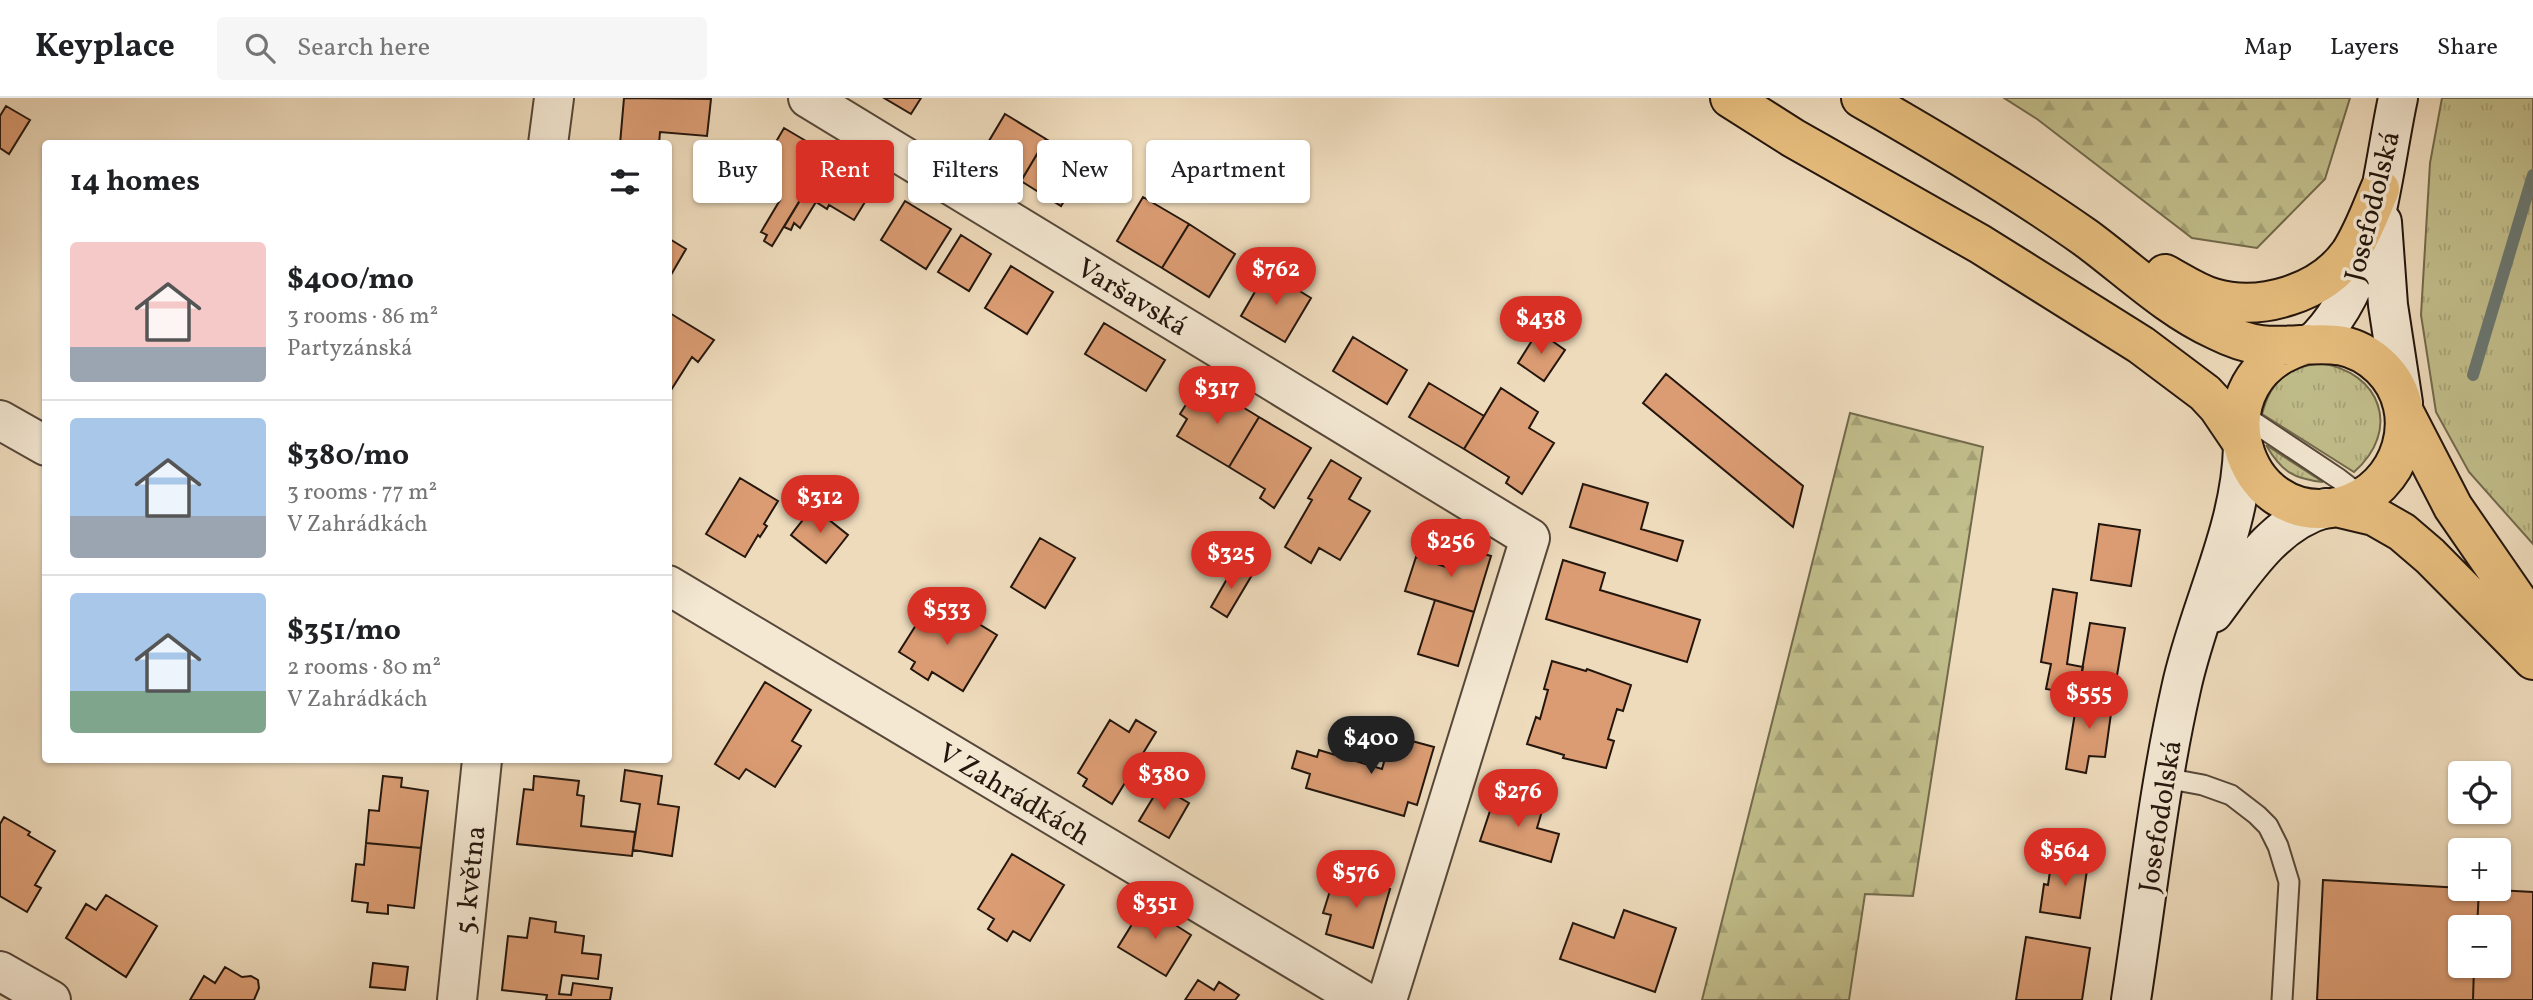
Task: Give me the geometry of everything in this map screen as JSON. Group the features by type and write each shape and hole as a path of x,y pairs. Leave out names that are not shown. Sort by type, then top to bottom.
{"main road":[{"path":"1730,98 1793,138 2059,292 2185,376 2218,407 2241,434 2249,465 2273,492 2293,503 2342,504 2374,516 2402,532 2533,660"},
{"path":"1861,98 2189,288 2213,298 2254,302 2291,295 2310,287 2340,265 2357,242 2380,188"},
{"path":"1994,176 2087,239 2168,301 2212,329 2245,342 2261,345 2342,345 2369,356 2391,379 2453,507 2533,623"},
{"path":"2241,434 2252,382 2263,368 2281,354 2310,344"},
{"path":"2342,504 2379,486 2395,466 2404,442 2403,408"}],"street":[{"path":"549,140 554,98"},
{"name":"Varšavská","path":"808,98 1530,538 1387,1000"},
{"name":"Josefodolská","path":"2310,344 2329,326 2346,300 2367,244 2398,98"},
{"path":"2380,188 2389,306 2403,408"},
{"path":"0,420 42,444"},
{"name":"Josefodolská","path":"2131,1000 2181,689 2233,517 2240,486 2241,434"},
{"name":"Josefodolská","path":"2197,634 2256,558 2283,530 2299,517 2342,504"},
{"name":"V Zahrádkách","path":"672,587 1362,1000"},
{"name":"5. května","path":"457,1000 482,763"},
{"path":"0,971 51,1000"}],"lane":[{"path":"2165,778 2203,785 2231,795 2268,826 2278,846 2289,882 2282,1000"}],"green space":[{"path":"2004,98 2350,98 2325,179 2257,248 2192,238 2037,119"},
{"path":"2442,98 2533,98 2533,544 2469,472 2436,412 2421,315 2430,163"},
{"path":"2320,363 2341,369 2358,378 2370,390 2378,405 2378,439 2369,456 2354,472 2262,414 2275,384 2289,372"},
{"path":"1850,413 1983,447 1913,896 1865,894 1849,1000 1702,1000"},
{"path":"2266,445 2323,482 2304,479 2289,472"}],"building":[{"path":"624,98 711,99 707,136 660,132 659,140 620,140"},
{"path":"884,98 921,98 911,114"},
{"path":"6,106 30,120 9,154 0,148 0,116"},
{"path":"1005,114 1046,139 1037,140 1037,154 1023,178 1023,140 990,140"},
{"path":"784,128 804,140 796,140 796,203 798,203 772,246 764,241 767,235 761,232 778,203 782,203 782,140 777,140"},
{"path":"1037,154 1037,191 1023,182"},
{"path":"1143,197 1146,203 1153,203 1189,224 1162,268 1117,241"},
{"path":"905,201 951,229 926,269 881,240"},
{"path":"798,203 815,203 800,228 794,223 791,230 784,227"},
{"path":"818,203 864,203 854,220 829,205 827,209"},
{"path":"1189,224 1235,254 1209,297 1162,268"},
{"path":"961,235 991,254 969,291 938,272"},
{"path":"672,240 686,249 672,273"},
{"path":"1011,266 1053,292 1027,334 985,308"},
{"path":"1267,271 1311,298 1285,342 1241,316"},
{"path":"672,314 714,340 698,362 692,357 672,388"},
{"path":"1104,323 1165,360 1146,391 1085,354"},
{"path":"1538,331 1565,350 1544,381 1518,363"},
{"path":"1353,337 1407,370 1387,404 1333,371"},
{"path":"1666,374 1803,486 1793,527 1643,403"},
{"path":"1429,383 1484,416 1464,449 1409,417"},
{"path":"1208,386 1259,417 1229,467 1177,436 1187,419 1180,414 1193,396 1199,400"},
{"path":"1501,388 1538,412 1529,428 1554,443 1522,494 1506,483 1509,477 1464,449"},
{"path":"1259,417 1311,448 1274,508 1260,498 1265,489 1229,467"},
{"path":"1331,460 1361,478 1349,499 1370,511 1340,560 1319,548 1311,563 1285,547 1312,500 1308,498"},
{"path":"740,478 778,501 764,524 767,526 760,537 758,535 745,557 706,534"},
{"path":"1583,484 1648,503 1641,529 1683,541 1677,561 1570,527"},
{"path":"813,507 848,535 826,563 791,535"},
{"path":"2099,524 2140,530 2131,586 2091,580"},
{"path":"1040,538 1075,558 1045,608 1011,587"},
{"path":"1456,546 1491,556 1474,612 1405,591 1416,557 1449,568"},
{"path":"1563,560 1605,573 1600,590 1700,620 1687,662 1546,619"},
{"path":"1235,565 1252,575 1227,617 1211,607"},
{"path":"2053,589 2077,593 2067,664 2083,667 2078,694 2046,689 2051,664 2041,662"},
{"path":"1435,600 1474,612 1458,666 1418,654"},
{"path":"928,606 959,624 964,615 997,635 963,691 932,672 928,680 911,669 915,662 899,652"},
{"path":"2090,623 2125,628 2113,699 2078,694"},
{"path":"1552,661 1586,671 1587,669 1631,685 1623,711 1617,709 1608,739 1614,741 1606,768 1563,758 1564,755 1527,744 1536,717 1540,719 1548,690 1544,689"},
{"path":"765,682 811,710 792,741 801,746 775,787 746,769 739,779 715,764"},
{"path":"2078,694 2113,699 2105,757 2089,756 2086,773 2066,769"},
{"path":"1110,720 1129,732 1136,720 1156,732 1112,804 1083,786 1087,779 1078,773"},
{"path":"1397,737 1434,747 1417,805 1408,802 1404,816 1306,788 1310,774 1292,768 1297,751 1317,757 1319,750 1382,769 1388,748 1394,750"},
{"path":"625,770 662,776 658,804 679,807 672,856 633,850 640,804 621,801"},
{"path":"383,776 402,778 401,787 428,791 421,848 366,843 369,810 379,811"},
{"path":"534,776 579,781 577,795 584,796 581,826 635,832 632,856 517,844 524,789 533,790"},
{"path":"1160,786 1189,803 1169,838 1139,821"},
{"path":"1496,793 1531,803 1529,807 1542,811 1537,828 1559,834 1551,862 1480,841"},
{"path":"4,817 55,851 35,885 41,888 27,912 0,896 0,824"},
{"path":"366,843 421,848 414,908 388,905 388,914 367,912 368,903 352,901 356,864 364,865"},
{"path":"1012,854 1064,885 1030,941 1013,931 1007,941 988,929 994,919 978,909"},
{"path":"2052,858 2088,863 2080,918 2040,912 2044,884 2048,885"},
{"path":"1335,875 1390,889 1373,948 1326,934 1331,915 1323,913"},
{"path":"2323,880 2448,887 2448,901 2478,901 2478,915 2448,915 2448,978 2474,978 2473,1000 2317,1000"},
{"path":"2511,891 2533,892 2533,1000 2473,1000 2474,978 2511,978 2511,915 2478,915 2478,901 2511,901"},
{"path":"106,895 157,926 126,977 66,938 86,904 96,910"},
{"path":"1144,905 1191,935 1166,976 1118,947"},
{"path":"1624,910 1676,928 1655,992 1560,959 1573,923 1614,938"},
{"path":"530,918 556,922 555,932 584,936 582,953 601,955 598,979 562,975 559,994 571,995 573,983 612,988 610,1000 546,1000 547,995 502,990 508,936 527,938"},
{"path":"2026,937 2090,948 2082,1000 2016,1000"},
{"path":"373,963 408,967 405,990 370,987"},
{"path":"225,967 242,977 251,976 258,980 259,988 254,1000 190,1000 204,976 215,983"},
{"path":"1198,980 1214,990 1219,982 1239,995 1235,1000 1185,1000"}],"waterway":[{"path":"2473,375 2533,175"}]}
